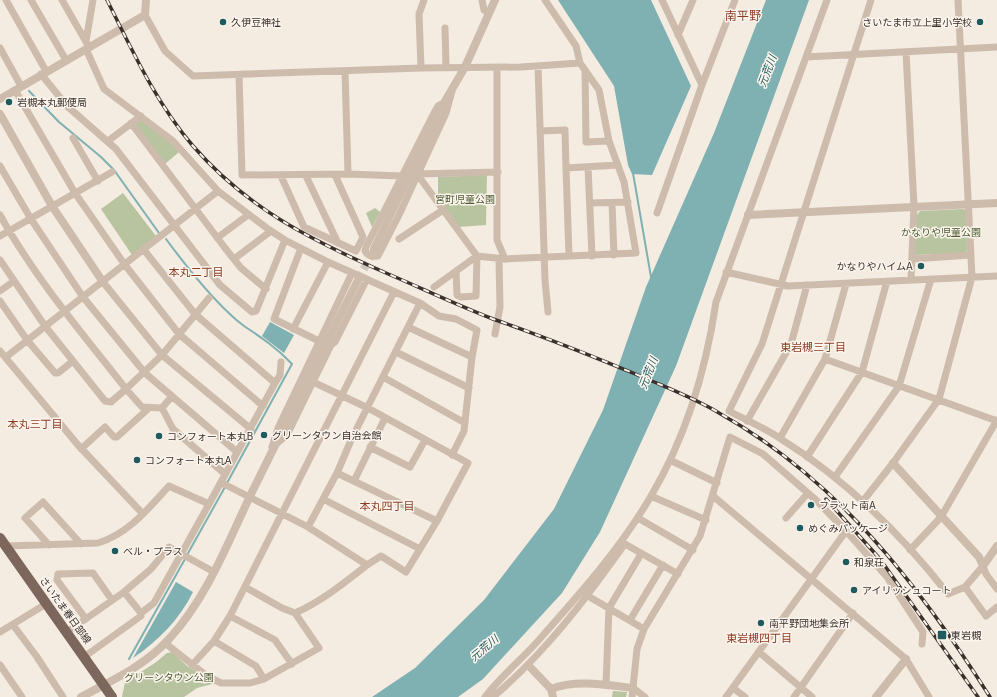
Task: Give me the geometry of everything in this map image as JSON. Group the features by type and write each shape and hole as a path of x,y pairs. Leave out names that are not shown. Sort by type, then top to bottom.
{"main road":[{"name":"さいたま春日部線","path":"0,538 112,697"}],"street":[{"path":"6,0 44,73 67,106 108,141 220,285 242,306 252,312 256,311 285,240"},
{"path":"31,0 66,60"},
{"path":"62,0 87,46 104,90 173,141 218,191 248,215 285,240 328,262 420,303 440,316 456,318 477,330 472,357 464,431 452,455"},
{"path":"87,46 93,0"},
{"path":"146,0 145,15 166,51 193,76 465,66 538,66 580,63"},
{"path":"421,68 419,14 424,0"},
{"path":"482,0 484,10 488,13"},
{"path":"374,249 444,103 465,66 495,0"},
{"path":"434,287 477,256 502,259 636,253 628,202 618,165 609,141 599,90 580,63 576,46 545,0"},
{"path":"662,0 702,85"},
{"path":"678,35 693,0"},
{"path":"657,213 702,85 735,0"},
{"path":"485,697 537,642 628,532 651,496 670,460 695,400 712,334 716,302 726,272 827,0"},
{"path":"871,0 762,344 729,411 780,438 835,477 863,501 925,565 948,594 965,587 983,566 997,546"},
{"path":"863,501 893,463 938,399 972,277 958,0"},
{"path":"0,99 87,46 145,15"},
{"path":"445,28 446,67"},
{"path":"806,57 997,47"},
{"path":"0,48 18,88 75,193 125,265 179,334 263,406"},
{"path":"906,52 914,206 911,280"},
{"path":"538,66 544,256 548,312"},
{"path":"495,334 500,307 502,259 497,240 497,67"},
{"path":"585,70 586,142 609,141"},
{"path":"345,71 348,174"},
{"path":"239,75 242,175 306,176 348,174 402,176"},
{"path":"444,103 438,106 434,113 366,247 367,254 373,257 378,256 399,215 446,113 453,88"},
{"path":"0,114 52,206 103,282 162,355 251,429"},
{"path":"108,141 140,116"},
{"path":"131,123 234,259 266,289"},
{"path":"540,131 565,130 569,256"},
{"path":"72,138 98,181"},
{"path":"566,168 618,165"},
{"path":"0,166 31,219 83,297 145,373 237,452"},
{"path":"588,167 592,256"},
{"path":"0,236 112,172"},
{"path":"417,174 498,172"},
{"path":"417,174 477,256 476,296 461,297 457,295 456,271"},
{"path":"281,176 304,227 356,251 363,237 335,175"},
{"path":"306,176 338,243"},
{"path":"6,357 218,191"},
{"path":"590,203 628,202"},
{"path":"612,203 614,254"},
{"path":"748,215 997,203"},
{"path":"399,239 443,210"},
{"path":"0,215 9,231 64,312 126,389 142,408 162,408"},
{"path":"217,238 248,215"},
{"path":"234,259 271,231"},
{"path":"301,248 274,319 319,341"},
{"path":"144,250 195,314 275,383"},
{"path":"912,259 971,255"},
{"path":"0,260 45,326 106,401 111,402 145,373 162,355 209,298"},
{"path":"293,329 328,262"},
{"path":"726,272 781,285 846,284 997,276"},
{"path":"273,448 278,428 352,273"},
{"path":"273,448 287,435 367,279"},
{"path":"835,477 899,386 930,279"},
{"path":"81,697 141,663 165,643 190,613 214,572 273,448 358,280"},
{"path":"0,291 14,281"},
{"path":"807,457 862,372 887,281"},
{"path":"780,438 824,359 846,284"},
{"path":"747,421 791,344 806,285"},
{"path":"192,665 214,641 230,616 281,514 343,396 394,292"},
{"path":"0,301 27,340 54,373 58,373 73,361"},
{"path":"308,527 337,473 420,303"},
{"path":"408,327 472,357"},
{"path":"0,351 81,449 143,514"},
{"path":"396,352 469,388"},
{"path":"824,359 997,421 941,517 910,550"},
{"path":"84,657 141,616 141,613 154,603 185,556 209,504 280,376 281,362"},
{"path":"383,377 465,423"},
{"path":"295,613 328,595 381,556 406,572 468,467 468,463 368,408 313,382"},
{"path":"162,408 172,396"},
{"path":"81,449 105,427 114,437 117,436 149,408"},
{"path":"162,408 173,429 225,474"},
{"path":"354,481 385,418"},
{"path":"632,697 636,649 644,629 692,550 706,520 730,437 763,454 808,493 846,531 887,577 923,632 922,644"},
{"path":"370,447 410,467 425,440"},
{"path":"670,460 717,483"},
{"path":"893,463 978,557 997,589"},
{"path":"337,473 437,521"},
{"path":"224,484 308,527 367,566"},
{"path":"6,546 98,544 113,538 127,529 169,486 209,504"},
{"path":"786,518 808,493"},
{"path":"651,496 706,520"},
{"path":"713,496 906,659 929,697"},
{"path":"323,499 420,549"},
{"path":"49,545 25,518 43,502 81,544"},
{"path":"638,518 692,550"},
{"path":"726,697 810,578 846,531"},
{"path":"497,696 529,666 588,596 625,544 628,532"},
{"path":"625,544 678,574"},
{"path":"66,632 124,592 151,569 169,547 214,572"},
{"path":"606,685 609,608 641,554"},
{"path":"630,620 663,565"},
{"path":"86,619 57,580 58,574 94,573 112,600"},
{"path":"165,643 192,665 221,683 250,683 264,679 320,648 295,613 282,608 245,586"},
{"path":"965,587 986,616 997,607"},
{"path":"124,592 141,613"},
{"path":"588,596 644,629"},
{"path":"0,632 46,604"},
{"path":"794,697 802,688 853,613"},
{"path":"230,616 275,640 292,664"},
{"path":"13,625 37,656 64,697"},
{"path":"214,641 256,666 264,679"},
{"path":"759,652 812,697"},
{"path":"876,697 906,659"},
{"path":"0,665 22,697"},
{"path":"529,666 552,693 561,685 606,685 633,688 644,697"},
{"path":"733,688 745,697"}],"green space":[{"path":"141,120 168,140 179,152 165,164 135,124"},
{"name":"宮町児童公園","path":"487,175 486,225 458,227 438,199 438,177"},
{"path":"123,193 156,236 132,255 101,209"},
{"path":"375,208 380,212 372,227 366,213"},
{"name":"かなりや児童公園","path":"966,210 967,251 965,253 914,255 917,215 920,211"},
{"name":"グリーンタウン公園","path":"172,652 187,666 216,683 197,688 184,697 122,697 125,682 155,663 167,653"},
{"path":"613,691 627,692 626,697 612,697"}],"water":[{"path":"558,0 651,0 691,86 652,175 632,174 628,165 614,86"},
{"name":"元荒川","path":"766,0 809,0 676,366 600,532 562,593 483,679 458,697 372,697 415,668 484,600 554,509 603,410 646,287 714,133"},
{"path":"270,322 294,335 284,353 262,336"},
{"path":"176,582 193,592 181,612 168,629 133,658"}],"waterway":[{"path":"29,91 59,122 101,157 114,170 159,233"},
{"path":"633,173 651,277"},
{"path":"166,239 192,273 223,308 244,326 275,348 292,364 227,483"},
{"path":"187,555 225,487"},
{"path":"129,659 185,559"}],"tunnel":[{"path":"358,280 374,250"}],"railway":[{"path":"107,0 146,76 167,112 193,146 236,188 282,221 306,235 358,261 466,308 589,355 683,394 710,408 762,440 801,469 838,502 872,538 904,575 934,615 963,655 990,697"},
{"path":"826,499 880,559 978,697"}],"place":[{"name":"久伊豆神社","path":"223,22"},
{"name":"さいたま市立上里小学校","path":"980,22"},
{"name":"岩槻本丸郵便局","path":"9,102"},
{"name":"かなりやハイムA","path":"921,266"},
{"name":"グリーンタウン自治会館","path":"264,435"},
{"name":"コンフォート本丸B","path":"159,436"},
{"name":"コンフォート本丸A","path":"137,460"},
{"name":"フラット南A","path":"811,505"},
{"name":"めぐみパッケージ","path":"800,528"},
{"name":"ベル・プラス","path":"115,551"},
{"name":"和泉荘","path":"846,562"},
{"name":"アイリッシュコート","path":"854,590"},
{"name":"南平野団地集会所","path":"761,623"},
{"name":"東岩槻","path":"942,635"}],"district":[{"name":"南平野","path":"743,15"},
{"name":"本丸二丁目","path":"196,272"},
{"name":"東岩槻三丁目","path":"813,347"},
{"name":"本丸三丁目","path":"35,424"},
{"name":"本丸四丁目","path":"387,506"},
{"name":"東岩槻四丁目","path":"759,638"}]}
